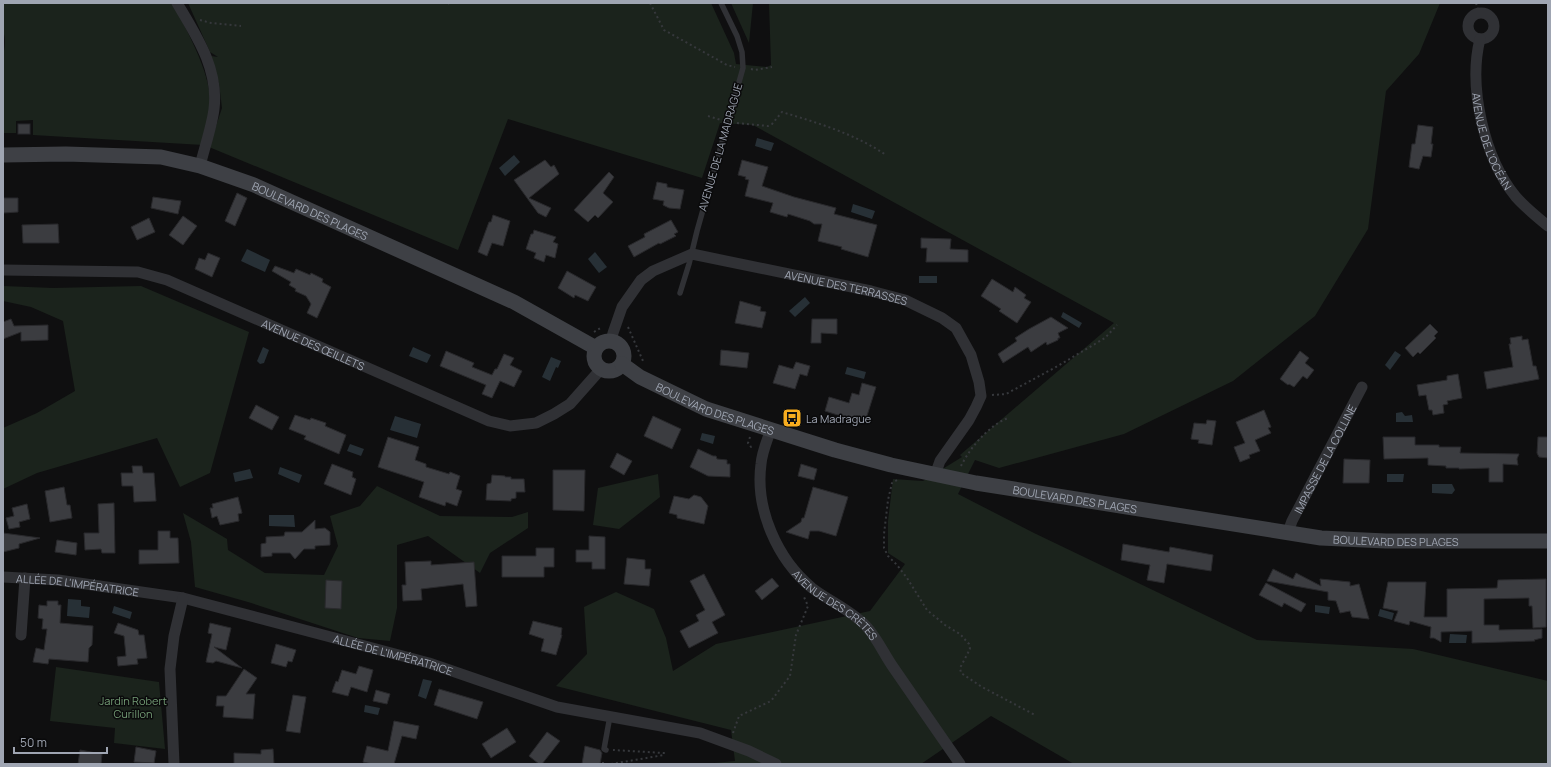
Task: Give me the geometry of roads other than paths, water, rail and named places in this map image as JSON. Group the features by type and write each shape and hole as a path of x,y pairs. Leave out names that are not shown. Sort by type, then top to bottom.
{"main road":[{"name":"BOULEVARD DES PLAGES","path":"3,155 81,154 154,157 200,166 254,185 514,302 596,348"},
{"path":"611,341 617,344 624,353 622,364 618,368 612,371 606,371 597,365 594,360 594,354 596,348 600,344 611,341"},
{"name":"BOULEVARD DES PLAGES","path":"622,364 640,377 706,409 835,450 891,465 976,483 1321,538 1386,541 1548,541"}],"street":[{"path":"177,3 200,43 208,62 214,86 214,109 200,166"},
{"path":"1477,8 1488,14 1494,23 1495,28 1490,36 1480,39 1472,35 1468,27 1477,8"},
{"name":"AVENUE DE L'OCÉAN","path":"1480,39 1477,54 1477,92 1481,119 1489,148 1516,196 1535,216 1548,226"},
{"path":"611,341 622,307 642,280 654,270 692,254"},
{"name":"AVENUE DES TERRASSES","path":"692,254 871,291 905,300 942,318 956,328 971,355 979,382 981,396 969,420 940,461 935,475"},
{"name":"AVENUE DES ŒILLETS","path":"3,270 138,272 167,280 489,421 510,426 523,426 536,423 570,404 601,369"},
{"name":"IMPASSE DE LA COLLINE","path":"1288,532 1292,521 1362,387"},
{"name":"AVENUE DES CRÊTES","path":"771,429 763,450 760,478 762,503 770,529 781,553 795,571 812,588 842,606 866,626 960,764"},
{"name":"ALLÉE DE L'IMPÉRATRICE","path":"3,577 58,580 183,598 429,663 557,707 700,733 749,751 776,764"},
{"path":"21,635 25,578"},
{"path":"174,764 170,669 174,636 183,598"}],"lane":[{"name":"AVENUE DE LA MADRAGUE","path":"680,293 743,68 742,52 737,36 721,3"},
{"path":"606,750 604,749 610,716"}],"place":[{"name":"La Madrague","path":"792,418"}],"park label":[{"name":"Jardin Robert Curillon","path":"133,706"}]}
